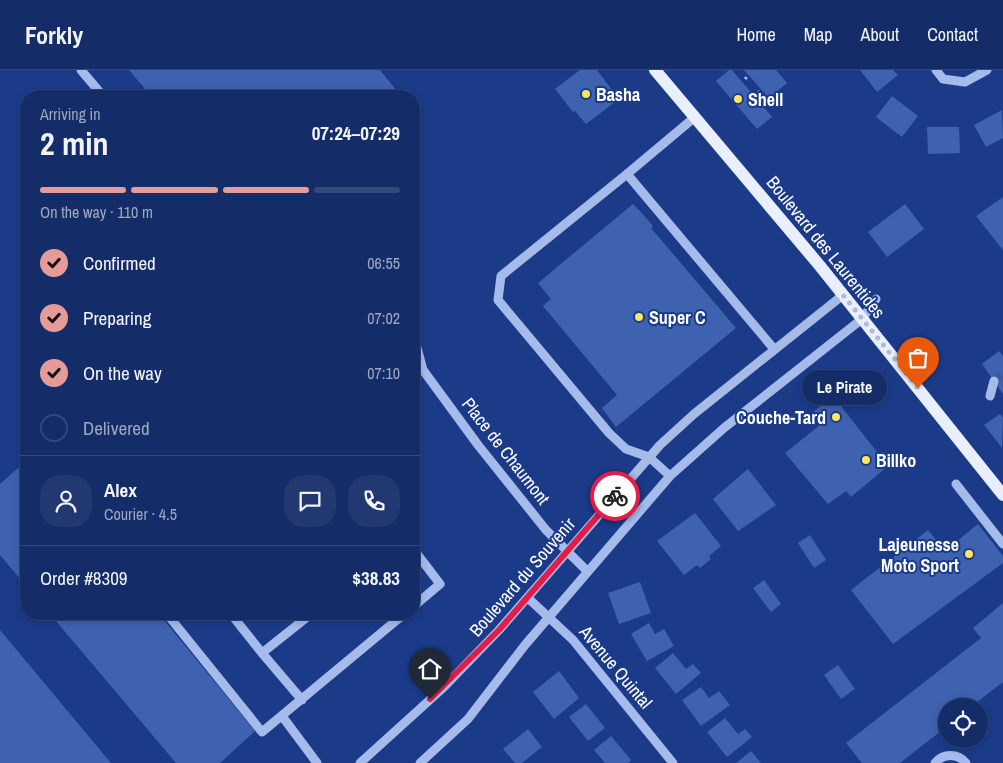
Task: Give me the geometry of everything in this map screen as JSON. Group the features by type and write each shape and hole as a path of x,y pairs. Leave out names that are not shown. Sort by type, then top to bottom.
{"main road":[{"name":"Boulevard des Laurentides","path":"655,70 862,318 1003,495"}],"street":[{"path":"81,70 98,90"},
{"path":"936,70 943,79 965,82 987,70"},
{"path":"670,476 649,457 626,449 609,433 498,300 501,276 695,117"},
{"path":"626,174 774,350"},
{"name":"Boulevard du Souvenir","path":"360,763 444,687 528,598 649,457 689,419 843,295"},
{"path":"420,763 468,720 549,616 670,476 724,428 862,318 876,299"},
{"name":"Place de Chaumont","path":"420,359 423,370 478,446 546,530 587,571"},
{"path":"990,396 994,381"},
{"path":"956,484 1003,544"},
{"path":"420,558 440,584 420,601"},
{"name":"Avenue Quintal","path":"528,598 574,640 673,763"},
{"path":"172,620 262,732 397,620"},
{"path":"236,620 302,700"},
{"path":"262,653 303,620"},
{"path":"282,716 317,763"},
{"path":"935,763 942,757 952,755 960,757 966,763"}],"path":[{"path":"745,79 749,75"},
{"path":"758,93 762,90"}],"building":[{"path":"129,70 380,70 396,90 146,90"},
{"path":"580,70 597,70 619,99 586,124 575,111 573,112 555,89"},
{"path":"729,70 732,70 772,117 757,129 716,81"},
{"path":"744,70 776,70 787,83 769,98"},
{"path":"860,70 893,70 898,75 877,92"},
{"path":"892,96 918,116 902,137 876,117"},
{"path":"1002,110 1003,138 986,147 974,125"},
{"path":"927,127 959,127 960,153 928,154"},
{"path":"1003,197 1003,250 976,216"},
{"name":"Super C","path":"633,204 736,328 616,427 602,408 617,395 543,306 551,299 538,283"},
{"path":"905,204 924,229 887,257 868,232"},
{"path":"999,351 1003,356 1003,394 982,364"},
{"path":"833,396 888,466 851,497 846,491 828,504 785,453 820,425 812,413"},
{"path":"1000,414 1003,418 1002,448 984,425"},
{"path":"20,466 20,579 0,555 0,484"},
{"path":"748,469 776,505 738,531 713,499"},
{"path":"695,513 721,546 709,556 711,559 700,568 697,565 684,575 657,541"},
{"path":"978,524 1003,556 1003,563 893,644 851,590 928,530 945,551"},
{"path":"810,535 826,560 814,568 798,543"},
{"path":"764,580 781,604 771,612 753,588"},
{"path":"640,582 651,613 619,624 608,593"},
{"path":"1003,603 1003,682 982,698 938,698 938,733 900,763 862,763 846,743 981,638 973,628"},
{"path":"55,620 164,620 255,731 220,763 176,763"},
{"path":"649,623 655,634 664,629 674,646 647,661 631,634"},
{"path":"0,630 111,763 0,763"},
{"path":"673,653 686,669 693,664 701,673 676,694 655,668"},
{"path":"838,665 855,689 841,699 824,675"},
{"path":"559,671 579,698 554,719 533,692"},
{"path":"701,687 709,698 719,691 730,705 701,726 682,700"},
{"path":"586,704 605,728 588,741 569,717"},
{"path":"725,718 738,734 745,729 752,737 727,757 707,732"},
{"path":"528,729 542,747 522,763 515,763 503,749"},
{"path":"611,736 631,760 628,763 605,763 594,750"},
{"path":"751,751 761,763 736,763"}],"tunnel":[{"path":"994,381 1003,373"}],"way so far":[{"path":"615,496 649,457 684,423 843,295 918,388"}],"place":[{"name":"Basha","path":"586,94"},
{"name":"Shell","path":"738,99"},
{"name":"Super C","path":"639,317"},
{"name":"Le Pirate","path":"918,388"},
{"name":"Couche-Tard","path":"836,417"},
{"name":"Billko","path":"866,460"},
{"name":"Lajeunesse Moto Sport","path":"969,554"}],"route":[{"path":"430,699 499,630 615,496"}]}
